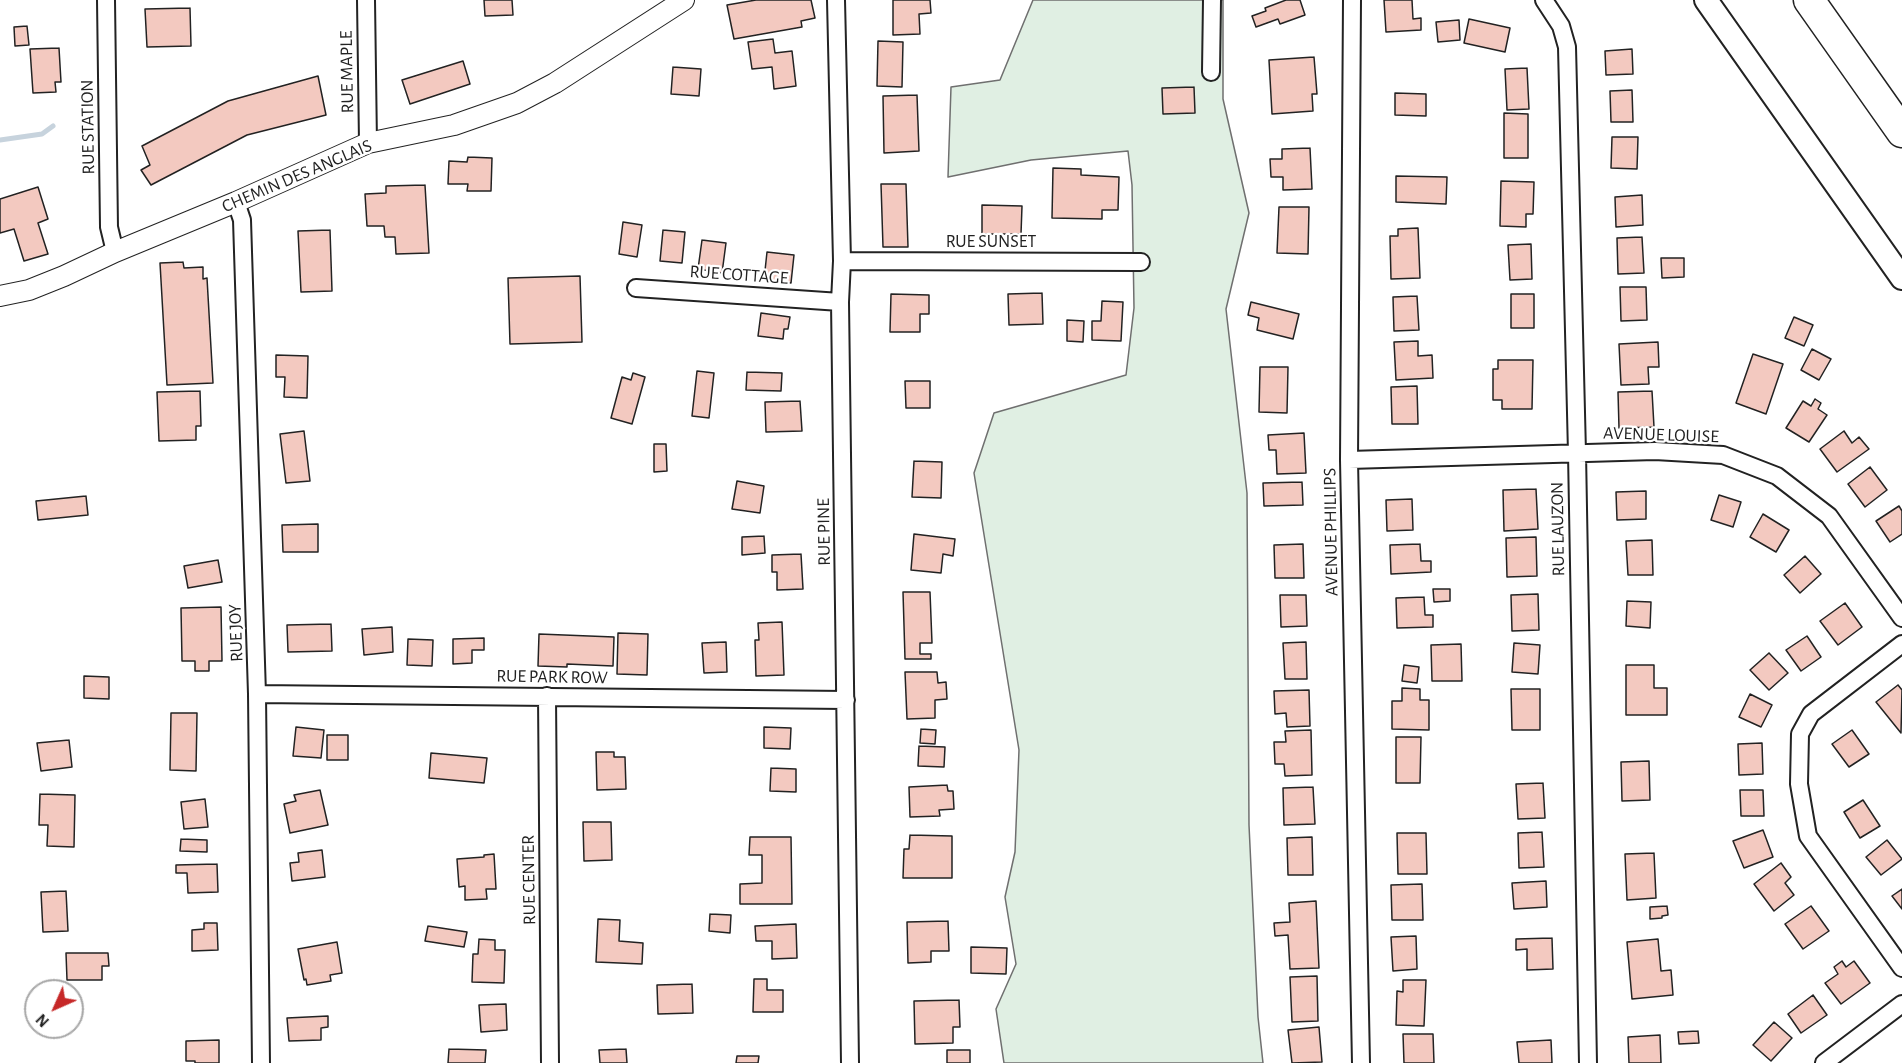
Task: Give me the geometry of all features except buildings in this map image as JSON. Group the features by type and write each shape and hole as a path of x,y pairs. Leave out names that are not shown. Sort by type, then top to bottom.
{"highway":[{"path":"1809,0 1902,132"}],"main road":[{"path":"1706,0 1902,278"}],"street":[{"name":"RUE STATION","path":"106,0 109,227 115,252"},
{"name":"RUE MAPLE","path":"366,0 368,144"},
{"name":"CHEMIN DES ANGLAIS","path":"0,296 29,290 368,144 454,124 517,103 555,83 684,0"},
{"name":"RUE PINE","path":"836,0 842,261 840,302 850,1063"},
{"path":"1211,72 1212,0"},
{"name":"AVENUE PHILLIPS","path":"1352,0 1349,460 1361,1063"},
{"name":"RUE LAUZON","path":"1544,0 1558,20 1567,47 1588,1063"},
{"name":"RUE JOY","path":"236,202 242,220 257,694 261,1063"},
{"name":"RUE SUNSET","path":"842,261 1141,262"},
{"name":"RUE COTTAGE","path":"636,288 840,302"},
{"name":"AVENUE LOUISE","path":"1349,460 1654,451 1723,455 1777,476 1829,516 1902,618"},
{"path":"1902,644 1811,714 1800,734 1799,784 1808,836 1902,968"},
{"name":"RUE PARK ROW","path":"257,694 846,700"},
{"name":"RUE CENTER","path":"547,696 550,1063"},
{"path":"1824,1063 1902,1004"}],"green space":[{"path":"1033,0 1223,0 1223,99 1249,213 1226,309 1247,493 1249,825 1258,1017 1263,1063 1004,1063 996,1009 1016,964 1005,897 1015,852 1019,750 974,473 994,413 1126,375 1134,308 1132,185 1128,151 1031,160 948,177 951,87 1000,80"}],"waterway":[{"path":"0,140 42,134 53,126"}]}
